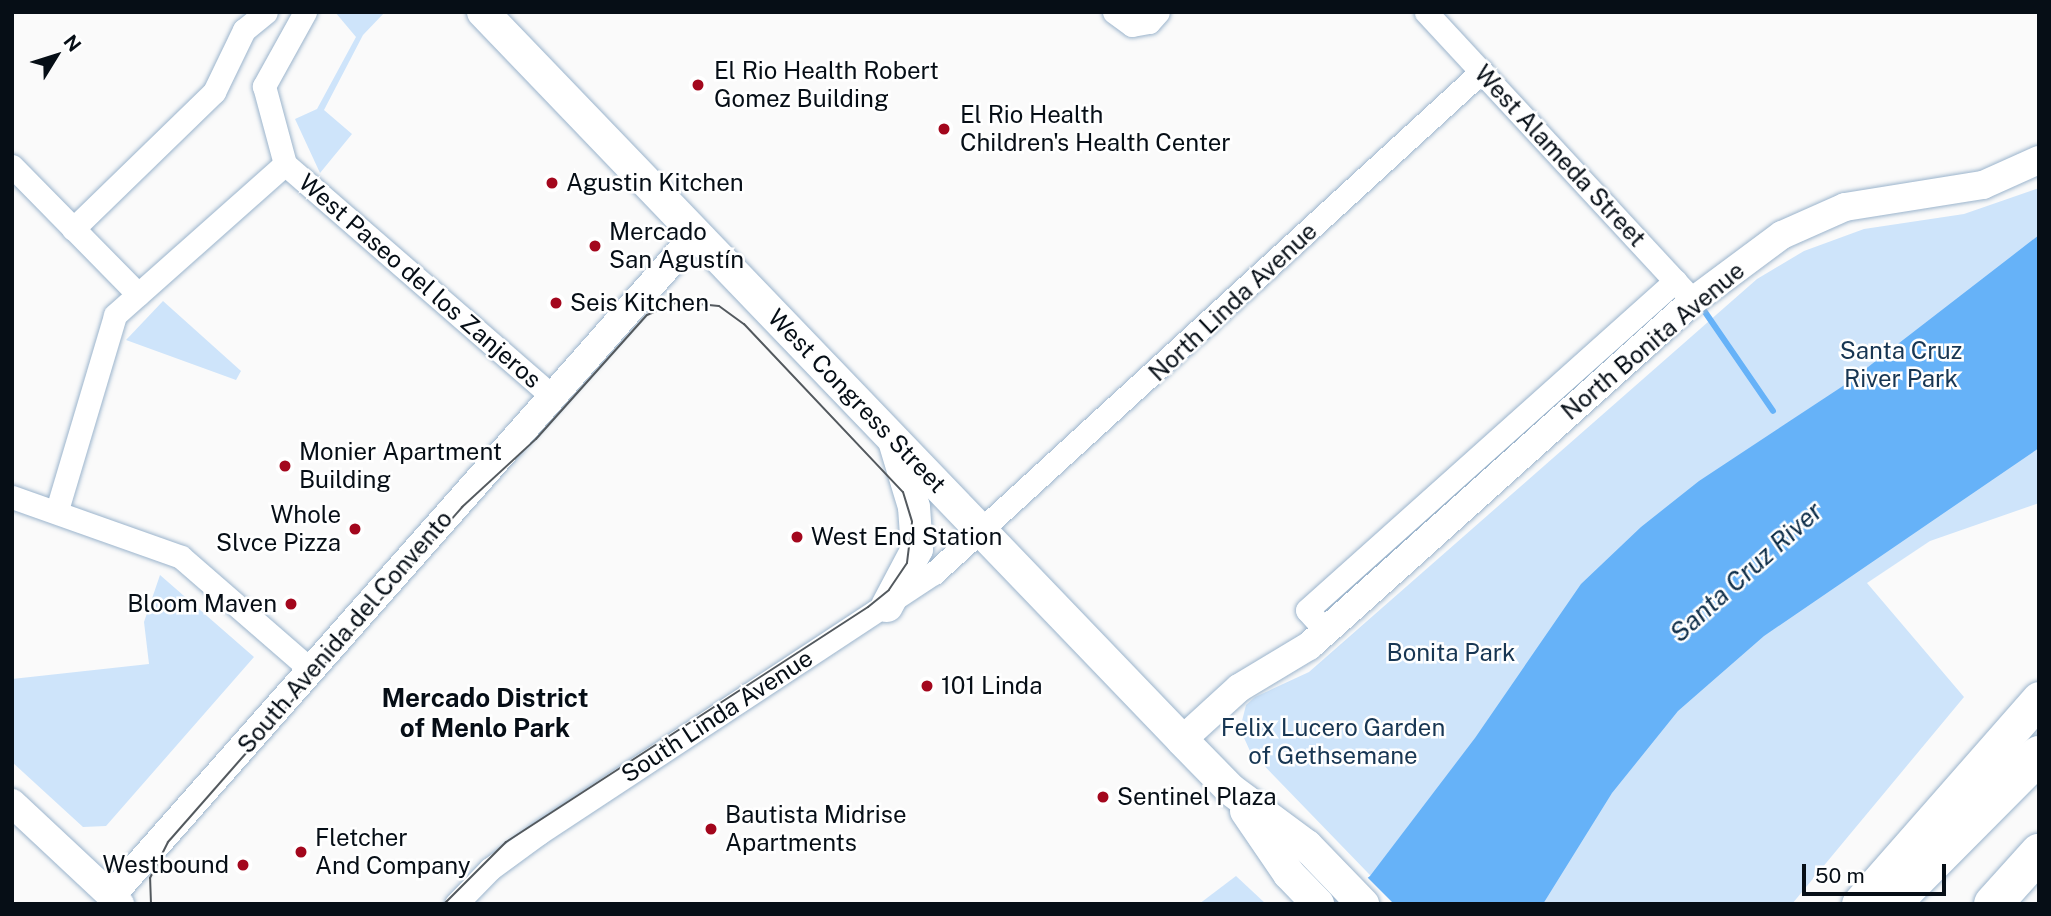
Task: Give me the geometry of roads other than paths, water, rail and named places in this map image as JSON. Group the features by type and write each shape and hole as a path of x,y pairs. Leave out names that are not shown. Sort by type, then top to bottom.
{"highway":[{"path":"1891,904 2039,755"},
{"path":"1993,904 2039,853"}],"main road":[{"name":"West Congress Street","path":"483,12 1231,790 1309,895"},
{"path":"887,606 917,549 914,508 894,440"},
{"path":"1859,904 2039,699"},
{"name":"West Congress Street","path":"1231,790 1307,846 1363,904"}],"street":[{"path":"74,229 214,92 244,30 265,12"},
{"name":"West Paseo del los Zanjeros","path":"305,12 264,86 285,164 552,396"},
{"path":"1114,12 1132,25 1149,22 1158,12"},
{"name":"West Alameda Street","path":"1426,12 1684,291"},
{"name":"North Linda Avenue","path":"982,531 1482,71"},
{"name":"North Bonita Avenue","path":"1182,740 1239,688 1326,631 1684,291 1782,235 1845,207 1983,185 2039,160"},
{"path":"57,510 115,315 285,164"},
{"path":"12,166 138,294"},
{"name":"South Avenida del Convento","path":"112,901 311,670 696,234"},
{"path":"12,496 57,510 181,557 311,670"},
{"name":"South Linda Avenue","path":"456,904 490,869 539,833 887,606 982,531"},
{"path":"12,803 112,901"}],"water":[{"name":"Santa Cruz River","path":"2039,235 2039,448 1764,636 1678,711 1612,793 1543,904 1334,904 1370,876 1475,738 1581,584 1641,527 1699,481 1846,384"}],"waterway":[{"path":"1705,312 1773,411"}],"tram line":[{"path":"151,904 150,878 168,842 462,507 536,439 647,315 678,302 719,306 744,324 903,492 912,522 907,563 889,590 868,607 506,842 444,904"}],"place":[{"name":"El Rio Health Robert Gomez Building","path":"698,85"},
{"name":"El Rio Health Children's Health Center","path":"944,129"},
{"name":"Agustin Kitchen","path":"552,183"},
{"name":"Mercado San Agustín","path":"595,246"},
{"name":"Seis Kitchen","path":"556,303"},
{"name":"Monier Apartment Building","path":"285,466"},
{"name":"Whole Slvce Pizza","path":"355,529"},
{"name":"West End Station","path":"797,537"},
{"name":"Bloom Maven","path":"291,604"},
{"name":"101 Linda","path":"927,686"},
{"name":"Sentinel Plaza","path":"1103,797"},
{"name":"Bautista Midrise Apartments","path":"711,829"},
{"name":"Fletcher And Company","path":"301,852"},
{"name":"Westbound","path":"243,865"}],"district":[{"name":"Mercado District of Menlo Park","path":"485,713"}],"park label":[{"name":"Santa Cruz River Park","path":"1901,365"},
{"name":"Bonita Park","path":"1451,653"},
{"name":"Felix Lucero Garden of Gethsemane","path":"1333,742"}]}
